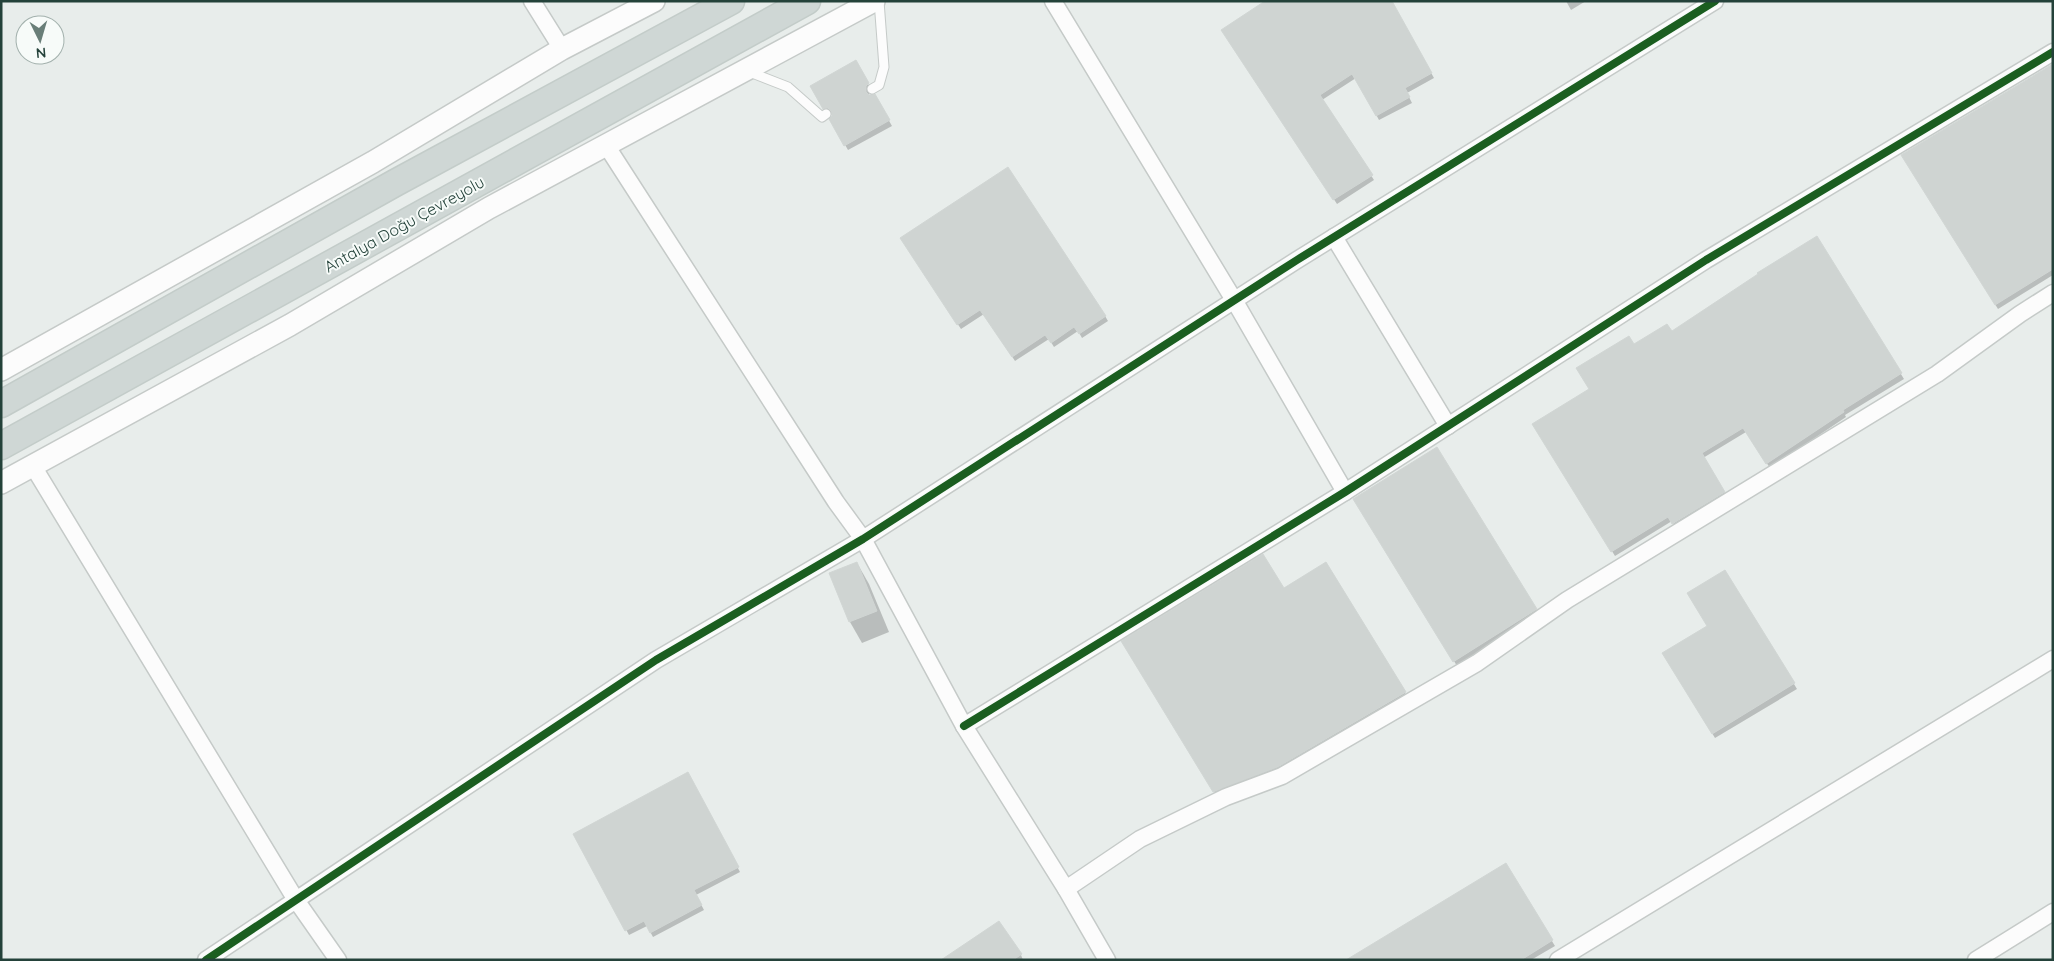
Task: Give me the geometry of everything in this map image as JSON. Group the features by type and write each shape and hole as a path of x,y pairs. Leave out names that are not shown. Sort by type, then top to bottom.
{"main road":[{"path":"1,404 395,183 731,1"},
{"name":"Antalya Doğu Çevreyolu","path":"1,446 807,1"}],"street":[{"path":"532,1 562,49"},
{"path":"1,370 373,162 562,49 654,1"},
{"path":"1,483 290,325 488,208 874,1"},
{"path":"1053,1 1234,300 1345,492"},
{"path":"206,960 656,660 863,539 1234,300 1715,1"},
{"path":"964,726 1345,492 1706,260 2053,52"},
{"path":"606,144 836,502 863,539 964,726 1066,889 1107,960"},
{"path":"1334,237 1448,426"},
{"path":"1066,889 1140,839 1226,797 1282,776 1477,663 1567,600 1937,374 2020,314 2053,293"},
{"path":"33,466 296,900 338,960"},
{"path":"1558,960 2053,660"},
{"path":"1976,960 2053,912"}],"lane":[{"path":"872,89 880,85 884,67 878,1"},
{"path":"745,70 788,87 822,117 826,114"}],"building":[{"path":"1265,1 1392,1 1432,73 1405,88 1410,97 1376,116 1352,74 1320,95 1373,175 1333,200 1221,30"},
{"path":"856,60 869,83 866,86 866,92 869,95 875,94 890,120 844,146 829,119 832,116 831,111 828,108 823,109 810,86"},
{"path":"2053,64 2053,269 1995,305 1901,155"},
{"path":"1008,167 1106,316 1079,334 1074,327 1051,343 1045,335 1012,357 980,310 957,325 900,238"},
{"path":"1817,236 1902,373 1843,410 1844,412 1766,464 1743,428 1702,453 1725,492 1672,524 1668,517 1611,552 1532,424 1589,389 1576,368 1629,336 1634,344 1667,324 1672,331 1757,273"},
{"path":"1437,447 1537,609 1453,662 1353,499"},
{"path":"1263,554 1284,588 1326,562 1406,692 1278,767 1213,792 1121,641"},
{"path":"857,562 877,611 849,622 829,573"},
{"path":"1725,570 1795,683 1712,734 1662,653 1707,626 1687,593"},
{"path":"688,772 739,867 694,890 702,905 650,933 644,921 625,931 573,834"},
{"path":"1506,863 1553,940 1521,960 1346,960"},
{"path":"999,921 1022,954 1013,960 941,960"}],"cycle path":[{"path":"206,960 656,660 863,539 1297,260 1715,1"},
{"path":"964,726 1345,492 1706,260 2053,52"}]}
